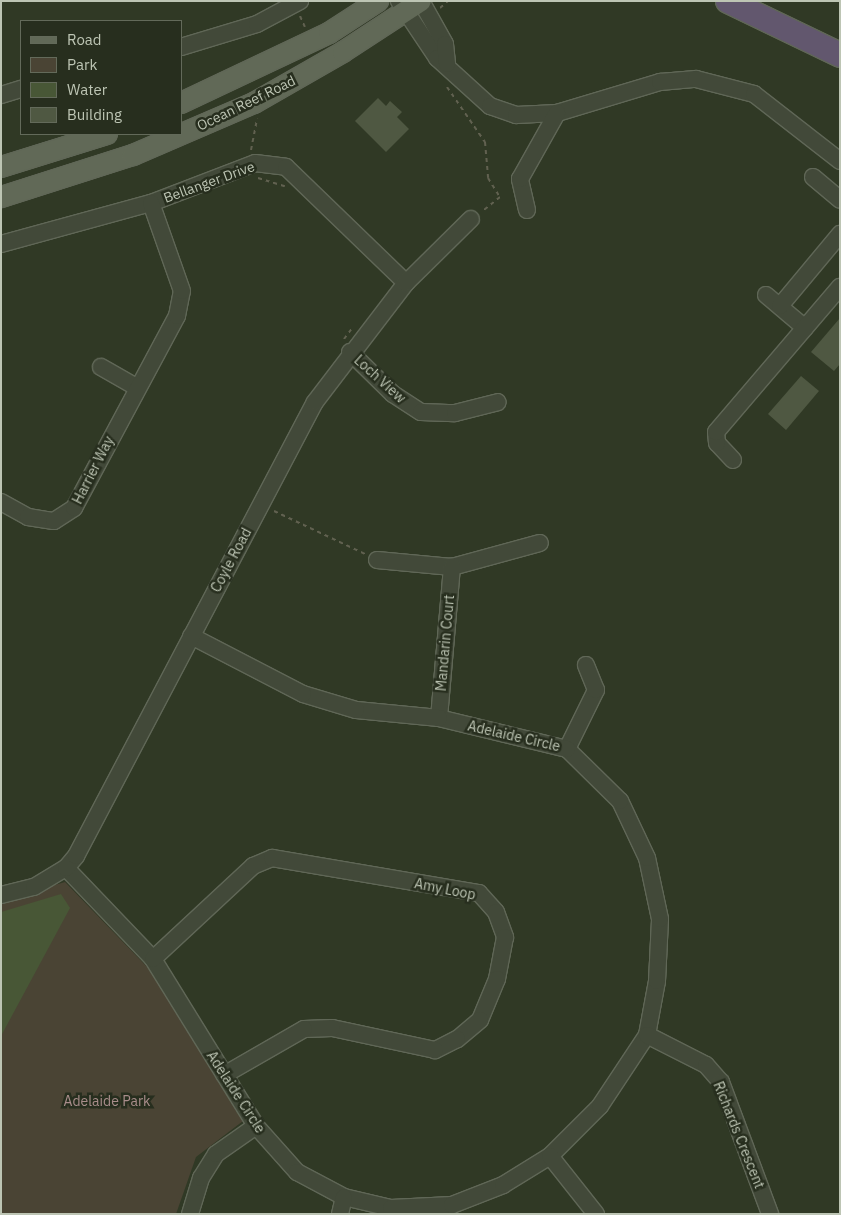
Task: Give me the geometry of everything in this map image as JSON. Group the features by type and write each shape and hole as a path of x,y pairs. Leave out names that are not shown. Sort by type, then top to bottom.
{"highway":[{"path":"728,1 840,55"}],"main road":[{"name":"Ocean Reef Road","path":"182,103 329,33 378,1"},
{"name":"Ocean Reef Road","path":"182,133 254,102 413,3"},
{"path":"1,167 104,135"},
{"name":"Ocean Reef Road","path":"1,197 133,154 177,135"}],"street":[{"path":"182,47 263,21 300,1"},
{"path":"413,3 445,44 447,64 490,106 516,115 557,113 660,82 696,79 754,94 840,161"},
{"path":"1,94 20,89"},
{"path":"527,210 520,178 557,113"},
{"name":"Bellanger Drive","path":"1,244 151,202 254,162 286,167 406,283"},
{"path":"813,177 840,200"},
{"name":"Harrier Way","path":"1,502 28,517 54,521 74,508 136,386 177,316 182,292 151,202"},
{"name":"Coyle Road","path":"1,894 34,887 66,868 94,826 190,636 315,402 346,348 406,283 471,219"},
{"path":"780,306 840,234"},
{"path":"733,460 717,443 716,432 838,292"},
{"path":"766,295 805,328"},
{"name":"Loch View","path":"346,348 393,394 421,412 455,413 498,402"},
{"path":"101,367 136,386"},
{"path":"377,560 452,567 540,543"},
{"name":"Mandarin Court","path":"438,718 452,567"},
{"name":"Adelaide Circle","path":"66,868 153,959 256,1126 296,1172 344,1197 391,1208 453,1210 503,1185 550,1156 600,1106 647,1035 657,981 660,919 647,858 620,801 567,749 438,718 356,710 303,694 190,636"},
{"path":"567,749 596,690 586,665"},
{"name":"Amy Loop","path":"153,959 253,866 272,858 480,894 496,912 505,937 498,979 480,1020 457,1039 435,1050 332,1028 304,1029 224,1075"},
{"name":"Richards Crescent","path":"647,1035 706,1065 721,1082 770,1214"},
{"path":"190,1214 200,1178 216,1154 256,1126"},
{"path":"550,1156 596,1214"},
{"path":"340,1214 344,1197"}],"path":[{"path":"441,7 448,1"},
{"path":"442,80 485,142 488,178 500,197 471,219"},
{"path":"254,162 258,179 289,189"},
{"path":"346,348 359,321"},
{"path":"260,505 377,560"}],"green space":[{"name":"Adelaide Park","path":"65,882 153,973 243,1121 196,1157 176,1214 1,1214 1,901"}],"water":[{"path":"61,894 70,908 1,1036 1,912"}],"building":[{"path":"378,98 386,106 390,101 402,112 397,117 409,129 386,152 355,121"},
{"path":"840,318 840,364 834,371 811,352"},
{"path":"801,376 819,391 786,430 768,414"}]}
